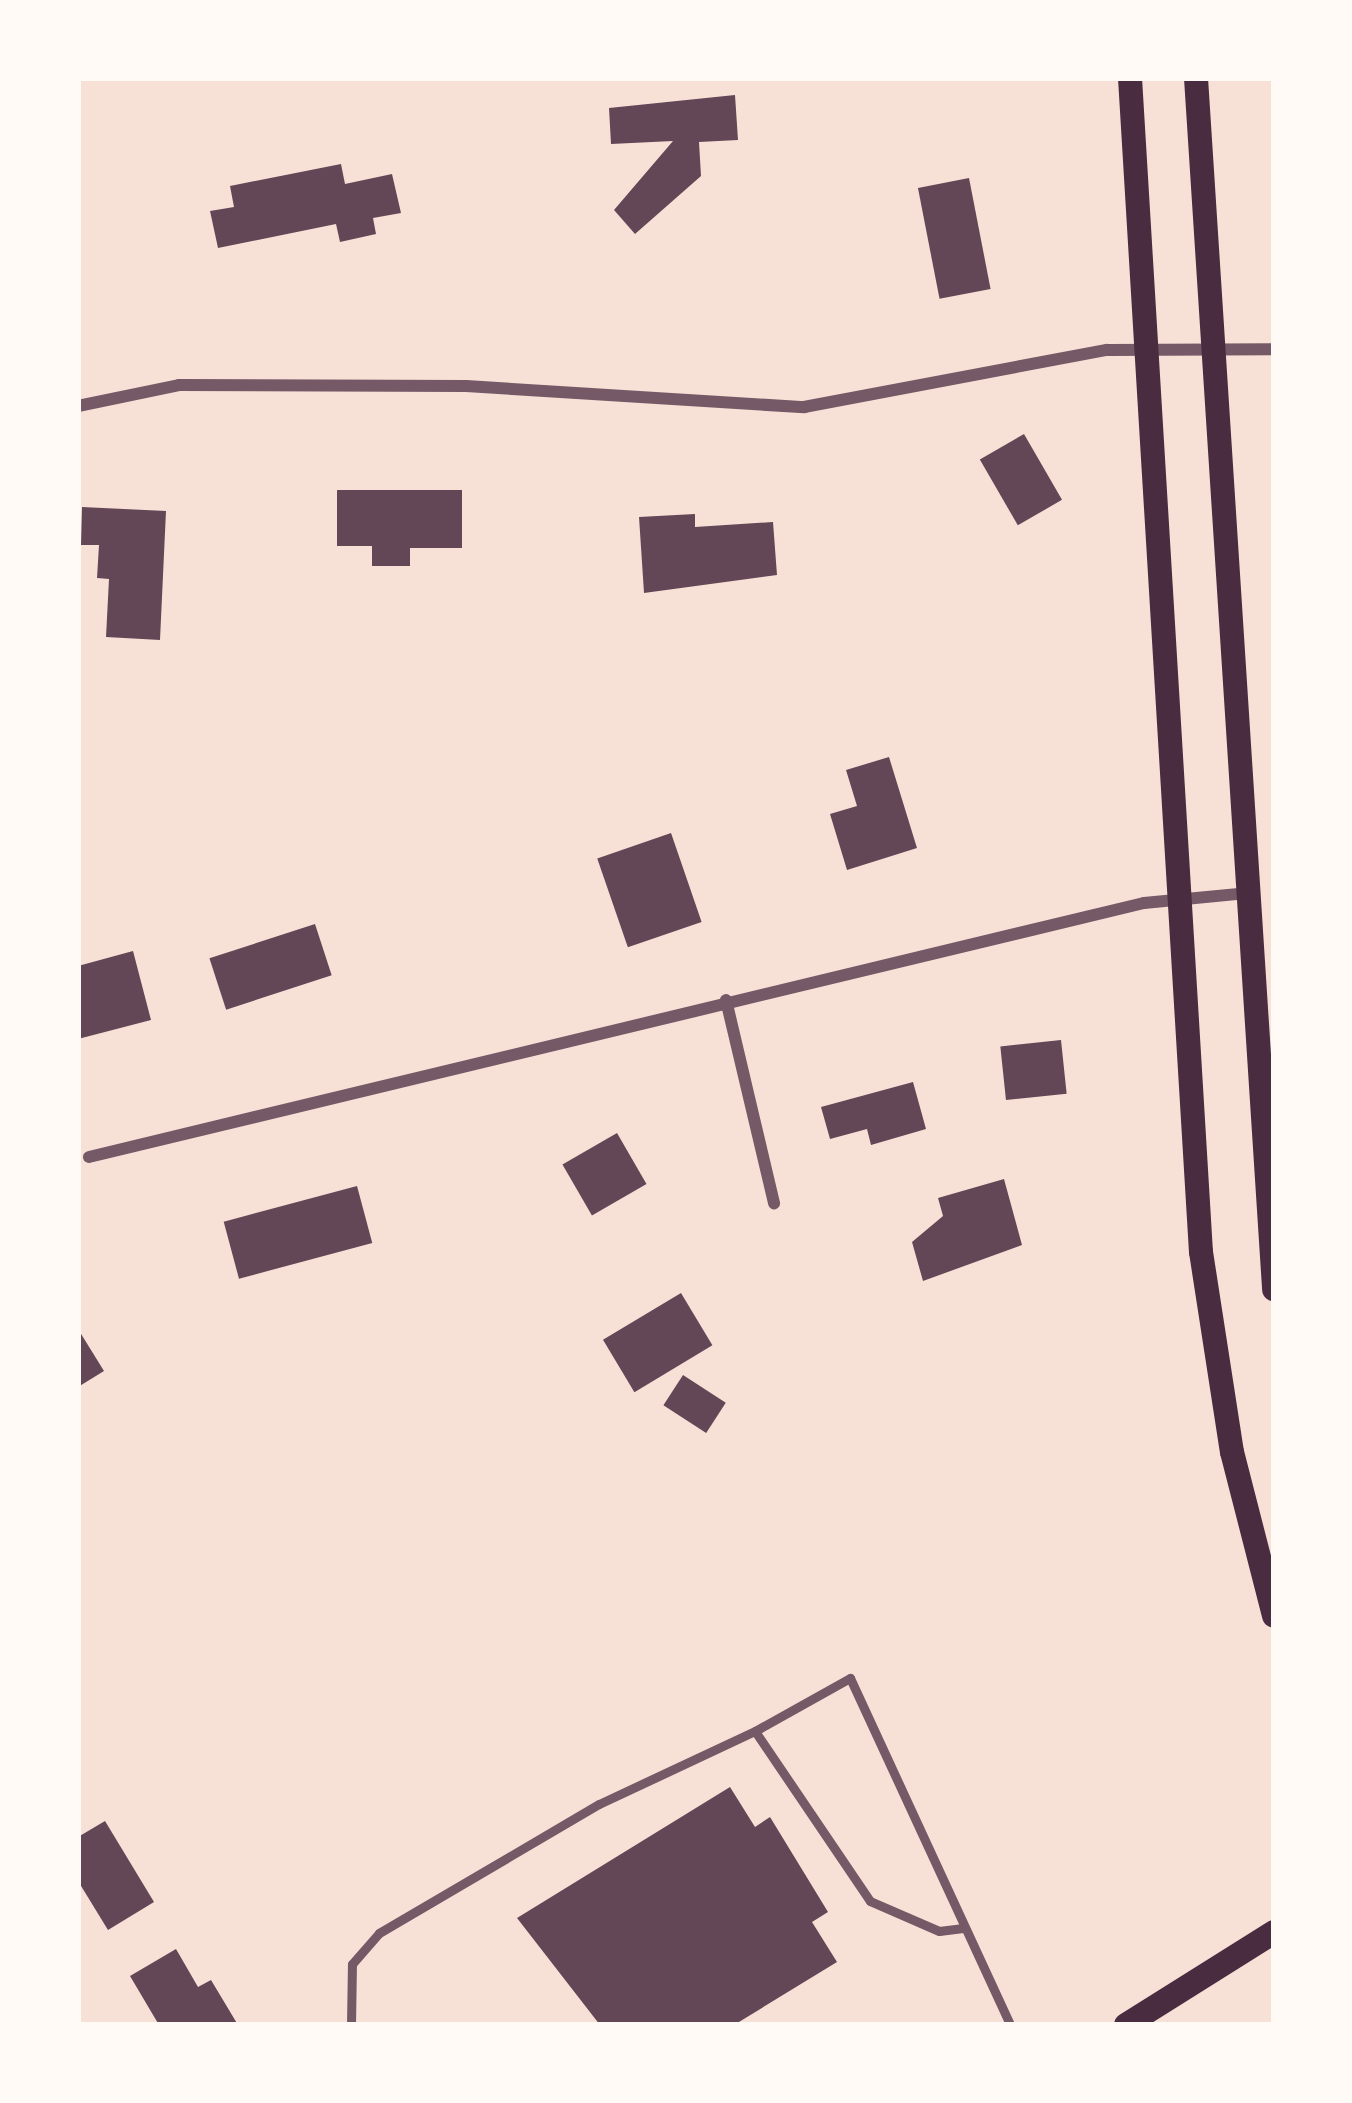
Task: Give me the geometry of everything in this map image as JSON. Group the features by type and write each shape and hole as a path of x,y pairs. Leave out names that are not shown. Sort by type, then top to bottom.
{"main road":[{"path":"1130,78 1149,349 1174,896 1214,1357 1274,1616"},
{"path":"1196,78 1274,1289"},
{"path":"1126,2025 1274,1932"}],"street":[{"path":"78,406 179,385 466,386 804,407 1149,349 1210,345 1274,349"},
{"path":"88,1157 1174,896 1247,893"},
{"path":"726,1000 774,1203"}],"lane":[{"path":"351,2025 352,1964 380,1933 599,1804 755,1731 850,1678 1010,2025"},
{"path":"755,1731 838,1868 870,1900 939,1931 963,1928"}],"building":[{"path":"735,95 738,140 699,142 701,176 635,234 614,210 673,141 611,144 609,108"},
{"path":"341,164 345,184 392,174 401,213 373,218 376,234 340,242 336,224 218,248 210,211 234,207 230,186"},
{"path":"969,178 991,289 940,299 918,188"},
{"path":"1024,434 1062,500 1018,525 980,460"},
{"path":"337,490 462,490 462,548 410,548 410,566 372,566 372,546 337,546"},
{"path":"82,507 166,511 160,640 106,637 109,579 97,578 99,545 81,545"},
{"path":"695,514 695,527 773,522 777,575 644,593 639,517"},
{"path":"889,757 917,848 847,870 830,814 857,806 846,770"},
{"path":"671,833 702,922 628,947 597,858"},
{"path":"315,924 332,975 226,1010 209,958"},
{"path":"133,951 151,1020 78,1039 78,966"},
{"path":"1061,1040 1067,1094 1006,1100 1000,1046"},
{"path":"913,1082 926,1129 871,1145 867,1129 830,1139 821,1107"},
{"path":"617,1133 646,1184 592,1216 562,1164"},
{"path":"1004,1179 1022,1245 923,1281 912,1242 943,1216 938,1198"},
{"path":"357,1186 372,1243 239,1279 224,1222"},
{"path":"681,1293 712,1345 634,1392 603,1340"},
{"path":"78,1329 104,1371 78,1387"},
{"path":"683,1375 726,1403 706,1433 663,1405"},
{"path":"730,1787 755,1827 770,1817 828,1912 812,1922 837,1962 734,2025 600,2025 517,1918"},
{"path":"105,1821 154,1902 108,1930 78,1881 78,1837"},
{"path":"176,1949 198,1987 211,1980 238,2025 159,2025 130,1976"}]}
